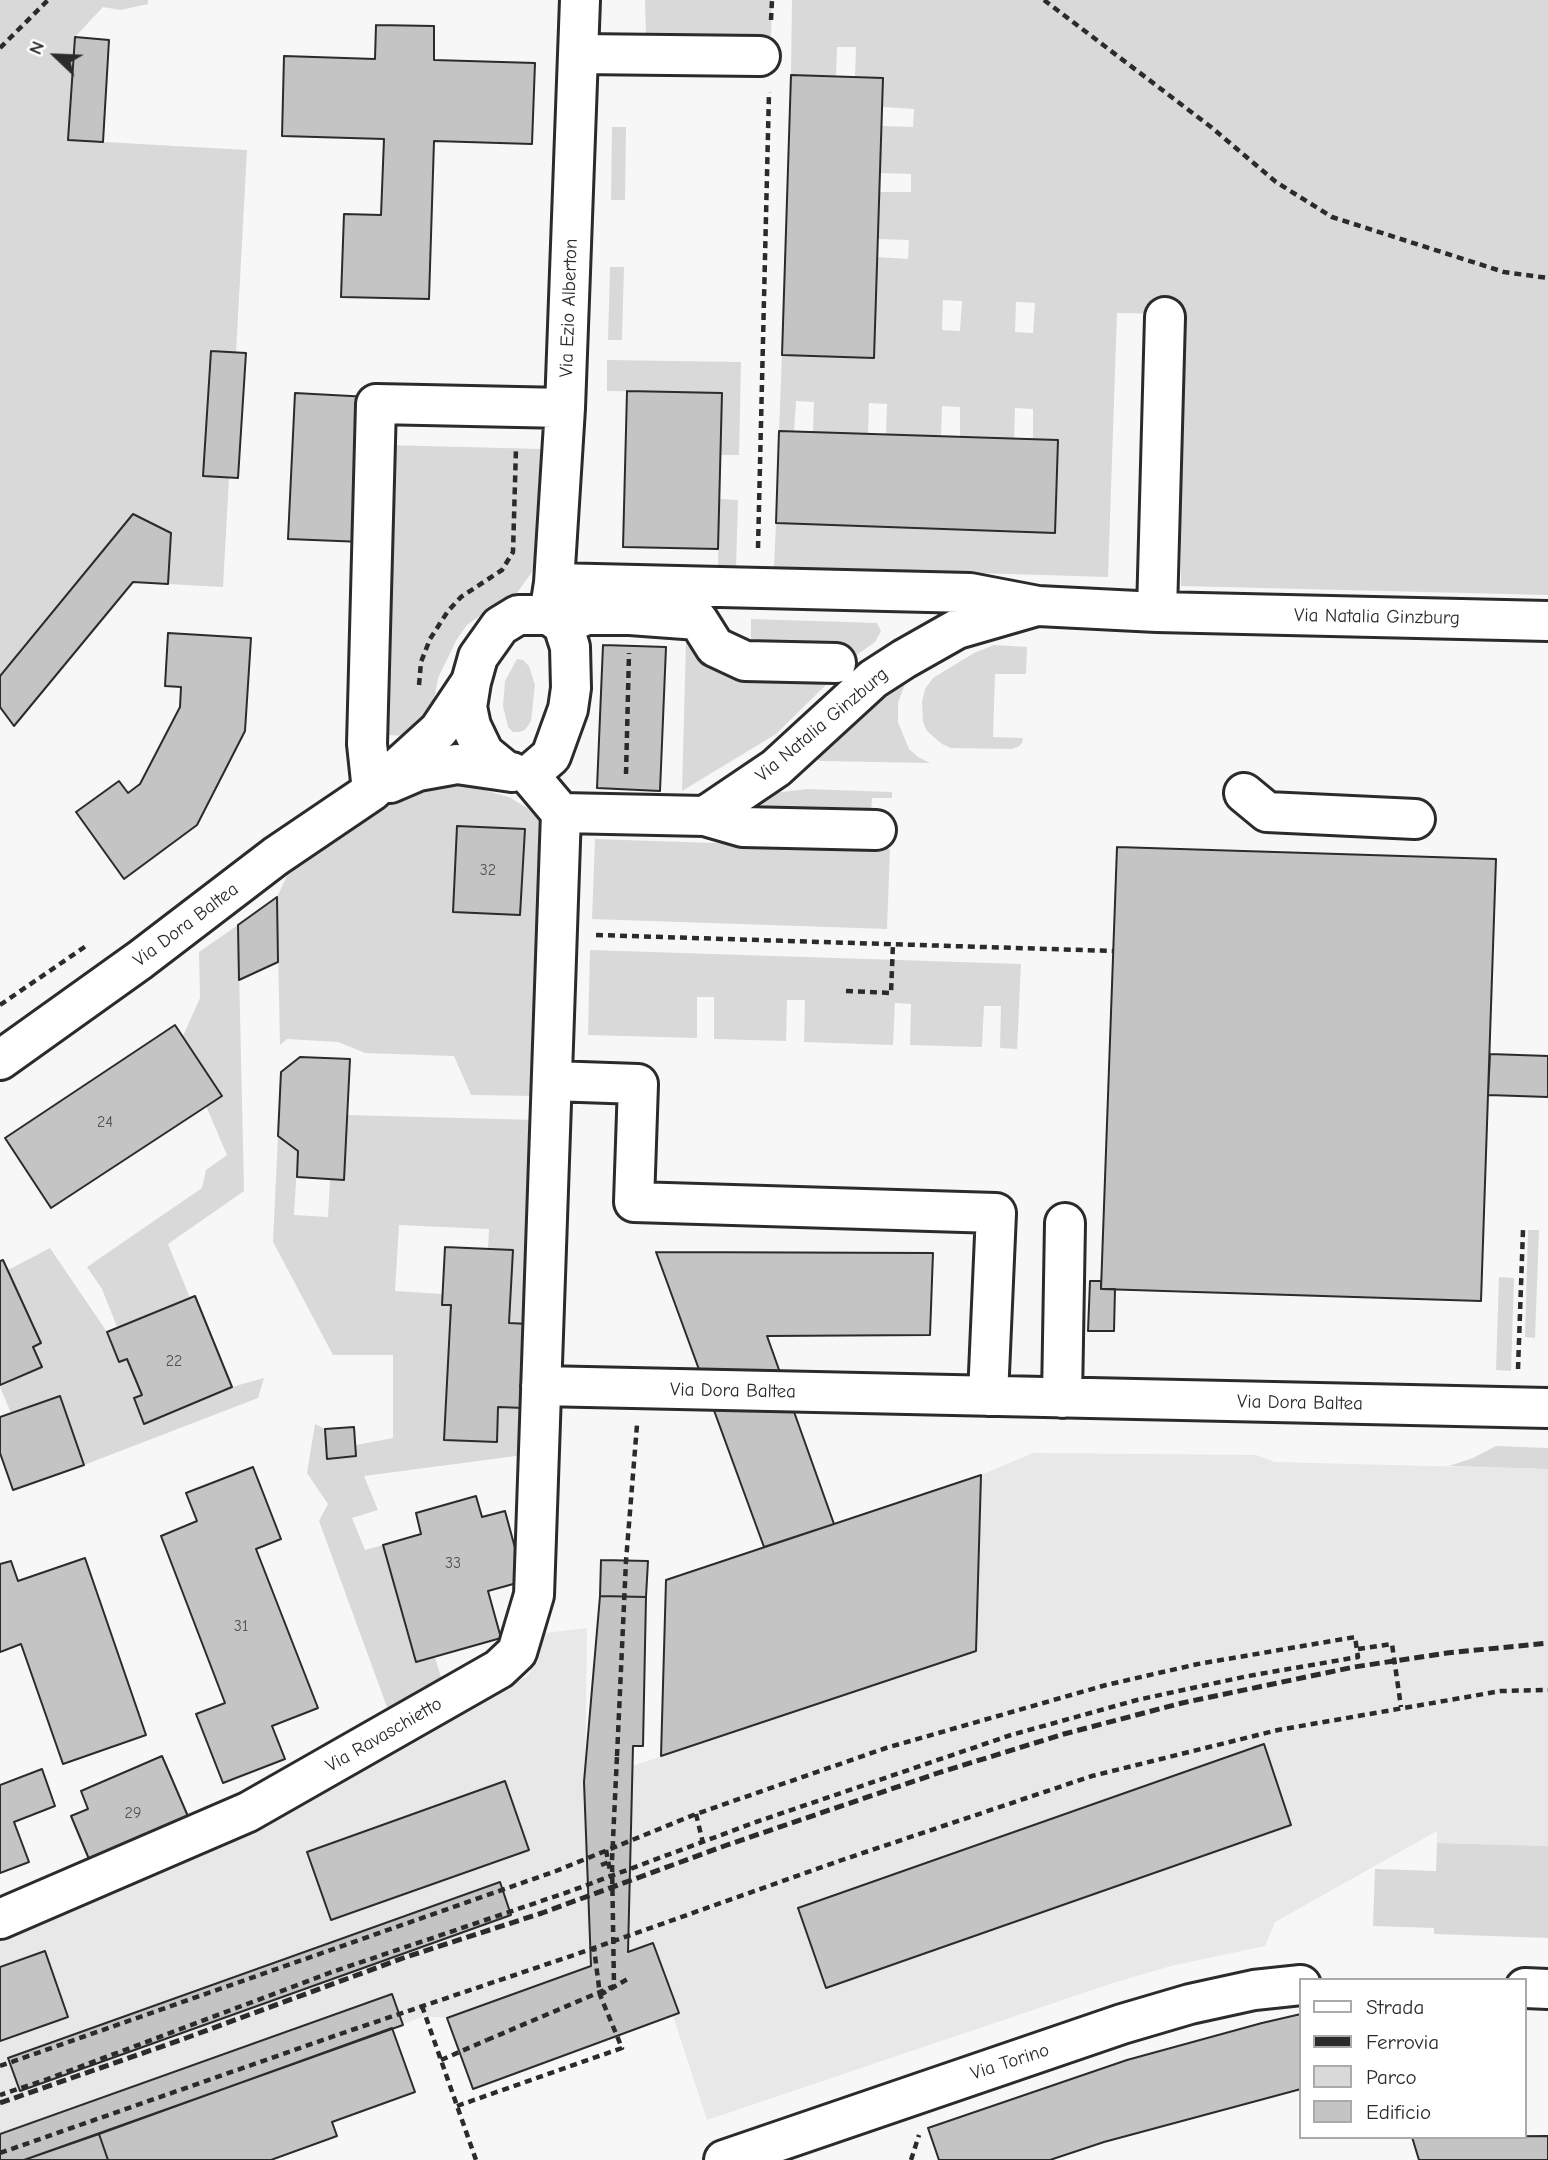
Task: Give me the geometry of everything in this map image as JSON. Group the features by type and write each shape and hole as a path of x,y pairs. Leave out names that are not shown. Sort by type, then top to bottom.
{"street":[{"name":"Via Ezio Alberton","path":"555,608 580,0"},
{"path":"578,54 767,57"},
{"path":"1157,612 1165,317"},
{"path":"372,791 367,744 376,404 565,408"},
{"name":"Via Natalia Ginzburg","path":"555,608 970,593 1038,606 1157,612 1548,621"},
{"name":"Via Natalia Ginzburg","path":"705,816 776,768 873,679 904,659 957,629 1038,606"},
{"path":"836,663 745,661 715,647 698,620 590,615 592,614 555,608 518,615 500,626 478,657 467,707 471,726 484,753 518,773 561,813 705,816 743,827 876,830"},
{"path":"518,773 551,756 568,709 571,688 570,647 555,608"},
{"name":"Via Dora Baltea","path":"0,1060 140,960 276,856 372,791 439,730 471,682"},
{"name":"Via Dora Baltea","path":"372,791 418,771 457,764 518,773"},
{"path":"1244,793 1267,812 1415,819"},
{"path":"541,1386 561,813"},
{"path":"552,1081 638,1084 634,1214 996,1213 988,1396"},
{"path":"1045,1397 1065,1223"},
{"name":"Via Dora Baltea","path":"541,1386 1532,1408"},
{"name":"Via Ravaschietto","path":"0,1919 248,1812 499,1670 517,1652 534,1595 541,1386"},
{"name":"Via Torino","path":"724,2160 1122,2024 1190,2004 1254,1990 1300,1985"},
{"path":"1527,1988 1548,1989"}],"path":[{"path":"0,48 48,0"},
{"path":"757,559 767,57 772,0"},
{"path":"1044,0 1211,127 1276,182 1332,217 1503,272 1548,278"},
{"path":"419,693 421,662 430,639 448,611 461,597 502,570 513,552 518,407"},
{"path":"513,534 556,536"},
{"path":"558,934 1113,951"},
{"path":"0,1005 91,942"},
{"path":"846,991 891,993 893,944"},
{"path":"1523,1230 1532,1408"},
{"path":"614,1986 610,1862 626,1561 640,1388"},
{"path":"0,2066 556,1871 696,1814 886,1748 1106,1685 1198,1664 1355,1637 1358,1657 1149,1697 1010,1735 332,1972 0,2095"},
{"path":"1358,1649 1392,1644 1401,1707"},
{"path":"0,2154 842,1860 1092,1776 1278,1730 1501,1691 1548,1690"},
{"path":"696,1814 703,1843"},
{"path":"606,1850 611,1876"},
{"path":"601,1865 610,1862"},
{"path":"457,2106 622,2048 600,1995 594,1948"},
{"path":"441,2060 631,1977 600,1995"},
{"path":"422,2006 476,2160"}],"shaded area":[{"path":"1033,1453 1256,1455 1275,1462 1548,1469 1548,1846 1437,1843 1437,1831 1275,1922 1265,1946 1171,1966 1113,1983 707,2120 673,2016 679,2013 653,1943 447,2018 425,2016 24,2160 0,2160 0,1928 212,1840 528,1676 535,1663 537,1634 587,1628 585,1782 975,1651 981,1475"}],"green space":[{"path":"0,0 148,0 148,4 120,10 103,7 75,37 69,140 247,150 236,353 211,352 203,476 229,478 223,587 168,584 171,533 133,515 0,676"},
{"path":"645,0 772,0 771,36 646,35"},
{"path":"792,0 1548,0 1548,595 1181,586 1181,526 1175,525 1177,314 1117,313 1108,577 774,567 776,523 1055,533 1058,441 1033,440 1033,409 1015,408 1014,439 960,437 960,407 942,406 941,437 886,435 887,404 869,403 868,434 813,432 814,402 796,401 794,432 779,431 782,355 874,358 877,257 908,259 909,240 878,239 880,192 911,192 911,174 880,173 882,126 913,127 914,109 883,107 883,78 855,77 856,47 837,47 836,77 791,75","holes":["943,300 962,301 960,331 942,330","1016,302 1035,303 1033,333 1015,332"]},
{"path":"612,127 626,127 625,200 611,200"},
{"path":"610,267 624,267 622,340 608,340"},
{"path":"607,360 741,362 739,455 721,455 722,393 607,391"},
{"path":"384,445 543,449 539,553 532,572 514,597 491,608 467,625 438,678 433,705 418,720 408,736 389,735 389,724 375,723"},
{"path":"719,499 738,500 736,568 718,568"},
{"path":"751,619 877,623 881,631 875,642 841,670 751,643"},
{"path":"686,641 834,677 776,734 682,791"},
{"path":"994,645 1027,647 1026,674 995,674 993,737 1023,738 1022,743 1011,749 951,748 942,744 927,731 923,722 922,702 925,689 933,678 974,653"},
{"path":"517,659 523,660 529,666 535,685 531,721 525,730 513,732 508,727 503,706 505,681"},
{"path":"911,668 898,703 898,722 909,749 930,763 821,761 809,757"},
{"path":"469,786 509,797 527,808 544,830 536,1096 471,1095 454,1056 365,1053 338,1042 287,1039 280,1045 277,897 289,872 385,803 443,787"},
{"path":"807,789 892,792 892,798 872,798 871,815 748,811 765,794"},
{"path":"595,839 890,849 887,929 592,919"},
{"path":"238,925 244,1191 168,1244 190,1298 117,1327 102,1289 87,1267 202,1188 206,1170 227,1155 206,1106 222,1096 183,1036 200,998 199,952"},
{"path":"590,950 1021,964 1017,1049 1000,1048 1001,1006 984,1006 982,1047 910,1045 911,1004 895,1003 893,1045 804,1042 805,1000 787,1000 786,1041 714,1039 714,997 697,997 697,1038 588,1035"},
{"path":"347,1115 536,1120 528,1324 509,1323 513,1251 488,1249 489,1229 399,1225 395,1291 442,1294 442,1304 451,1305 444,1440 496,1442 498,1407 524,1408 531,1454 364,1476 378,1510 352,1518 365,1550 383,1545 415,1662 435,1657 443,1684 398,1706 387,1707 319,1521 328,1504 307,1473 315,1424 325,1429 328,1459 356,1456 356,1445 393,1438 393,1355 333,1355 273,1242 278,1136 298,1151 294,1215 328,1217 330,1179"},
{"path":"1528,1230 1539,1230 1535,1338 1525,1337"},
{"path":"50,1248 107,1332 119,1362 127,1359 142,1395 134,1398 144,1423 232,1387 264,1378 258,1398 84,1465 60,1396 11,1413 0,1387 41,1367 33,1347 41,1343 8,1270"},
{"path":"1499,1277 1514,1278 1511,1371 1496,1370"},
{"path":"1496,1446 1548,1448 1548,1469 1449,1466"},
{"path":"1437,1843 1548,1846 1548,1938 1434,1934 1434,1928 1373,1926 1375,1869 1436,1871"}],"building":[{"path":"376,25 434,26 434,60 535,63 532,144 434,141 429,299 341,297 344,214 381,215 384,139 282,136 284,56 375,59"},
{"path":"75,37 109,40 103,142 68,140"},
{"path":"791,75 883,78 874,358 782,355"},
{"path":"211,351 246,353 238,478 203,476"},
{"path":"627,391 722,393 718,549 623,547"},
{"path":"295,393 369,397 363,542 288,539"},
{"path":"779,431 1058,440 1055,533 776,523"},
{"path":"133,514 171,533 168,584 133,582 14,726 0,707 0,676"},
{"path":"168,633 251,638 245,731 197,825 124,879 76,812 119,781 128,793 140,784 180,707 181,687 165,686"},
{"path":"603,645 666,647 660,791 597,788"},
{"path":"457,826 525,829 520,915 453,912"},
{"path":"1117,847 1496,859 1481,1301 1101,1289"},
{"path":"277,897 278,962 239,980 238,925"},
{"path":"175,1025 222,1096 51,1208 5,1138"},
{"path":"1490,1054 1548,1056 1548,1097 1488,1095"},
{"path":"300,1057 350,1059 344,1180 297,1177 298,1151 278,1136 281,1072"},
{"path":"445,1247 513,1250 509,1323 528,1324 524,1408 498,1407 497,1442 444,1440 451,1305 442,1305"},
{"path":"656,1252 933,1253 930,1335 767,1336 834,1524 764,1547"},
{"path":"3,1260 41,1343 33,1347 42,1367 0,1385 0,1261"},
{"path":"1090,1281 1101,1281 1101,1289 1115,1289 1114,1331 1088,1331"},
{"path":"195,1296 232,1387 144,1424 134,1398 142,1395 127,1359 119,1362 107,1332"},
{"path":"60,1396 84,1465 13,1490 0,1453 0,1417"},
{"path":"354,1427 356,1456 327,1459 325,1429"},
{"path":"253,1467 281,1539 256,1549 318,1708 272,1726 285,1759 223,1783 196,1714 225,1703 161,1536 197,1521 186,1493"},
{"path":"981,1475 976,1651 661,1756 666,1580"},
{"path":"476,1496 482,1517 505,1511 524,1581 488,1591 501,1638 416,1662 383,1545 421,1534 416,1513"},
{"path":"85,1558 146,1735 63,1764 21,1644 0,1652 0,1564 11,1561 18,1581"},
{"path":"601,1560 648,1561 646,1597 600,1596"},
{"path":"600,1596 646,1597 643,1746 633,1746 628,1952 653,1943 679,2013 473,2089 447,2018 591,1966 584,1782"},
{"path":"1264,1744 1291,1825 826,1988 798,1908"},
{"path":"162,1756 193,1828 94,1871 71,1816 88,1809 81,1791"},
{"path":"42,1769 55,1806 14,1822 29,1862 0,1873 0,1785"},
{"path":"505,1781 529,1850 331,1920 307,1852"},
{"path":"500,1882 511,1915 20,2091 8,2058"},
{"path":"45,1951 68,2017 0,2041 0,1967"},
{"path":"392,1994 403,2025 24,2160 0,2160 0,2134"},
{"path":"1300,2014 1300,2089 1104,2142 1050,2160 939,2160 928,2128 1127,2060"},
{"path":"392,2028 415,2092 332,2122 337,2136 271,2160 108,2160 99,2134"},
{"path":"99,2134 108,2160 24,2160 73,2143"},
{"path":"1527,2136 1548,2136 1548,2160 1419,2160 1413,2139 1527,2139"}],"railway":[{"path":"0,2103 406,1957 542,1913 727,1845 941,1772 1064,1734 1182,1703 1354,1667 1447,1653 1548,1643"}]}
